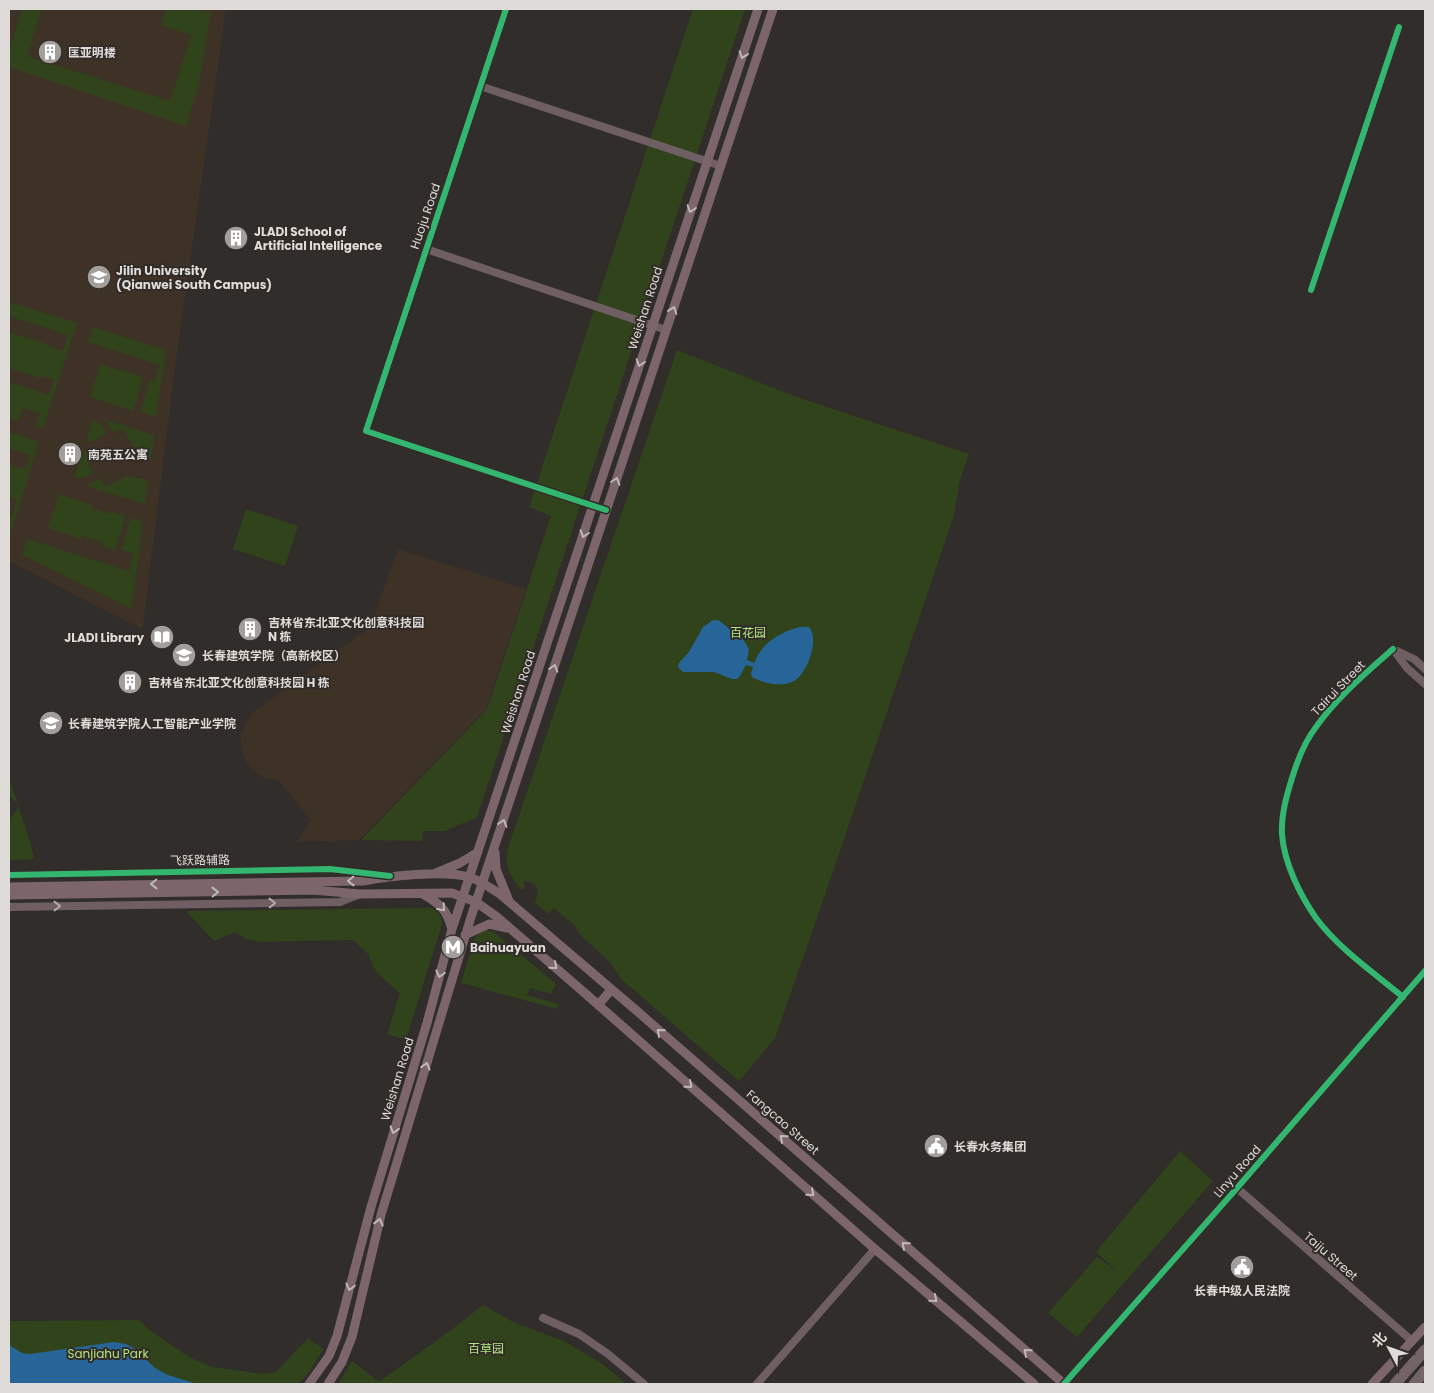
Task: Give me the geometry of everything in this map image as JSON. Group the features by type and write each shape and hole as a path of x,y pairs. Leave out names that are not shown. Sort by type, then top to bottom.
{"highway":[{"path":"1395,1384 1425,1350"},
{"path":"1414,1384 1425,1371"}],"main road":[{"name":"Weishan Road","path":"309,1384 329,1356 338,1336 371,1207 427,1023 452,929 758,9"},
{"name":"Weishan Road","path":"328,1384 342,1362 352,1337 381,1215 465,934 496,846 773,9"},
{"path":"496,846 496,869 510,903"},
{"path":"430,875 460,864 478,852"},
{"path":"9,887 363,881 390,876 430,875 469,877"},
{"name":"Fangcao Street","path":"469,877 482,883 510,903 1064,1384"},
{"path":"9,895 312,890 360,894 452,893 476,902 511,929 875,1249 1034,1384"},
{"path":"422,894 440,904 449,917 452,929"},
{"path":"465,934 489,924 511,929"},
{"path":"598,1005 611,990"},
{"path":"1372,1384 1425,1327"}],"street":[{"name":"Huoju Road","path":"506,9 366,430 593,506"},
{"path":"1311,290 1399,27"},
{"path":"480,86 721,166"},
{"path":"426,249 666,330"},
{"path":"593,506 606,510"},
{"path":"1393,649 1414,659 1425,669"},
{"path":"1393,649 1407,668 1425,684"},
{"name":"Tairui Street","path":"1393,649 1350,688 1315,727 1298,761 1285,802 1282,835 1289,866 1299,891 1317,919 1342,945 1403,997"},
{"name":"飞跃路辅路","path":"9,875 330,869 390,876"},
{"path":"186,884 205,871"},
{"path":"109,873 135,885"},
{"path":"9,907 340,902 360,894"},
{"name":"Linyu Road","path":"1064,1384 1425,971"},
{"name":"Taiju Street","path":"1237,1188 1411,1340"},
{"path":"757,1384 875,1249"},
{"path":"543,1318 584,1338 608,1354 644,1384"}],"shaded area":[{"name":"Jilin University (Qianwei South Campus)","path":"9,9 226,9 177,353 143,626 140,628 9,561"},
{"path":"398,549 526,589 486,709 359,840 297,842 311,820 278,780 264,778 253,771 245,760 241,746 241,733 253,712 370,627"}],"green space":[{"path":"22,9 42,9 27,56 170,101 191,35 161,25 166,9 196,9 211,13 199,83 186,126 9,67 9,53"},
{"path":"693,9 745,9 477,817 445,831 423,831 422,841 361,840 487,709 551,516 529,507"},
{"path":"9,302 77,323 43,429 36,427 40,413 23,408 18,421 9,418 9,382 49,395 54,380 41,376 40,378 9,368 9,332 63,351 68,335 9,316"},
{"path":"93,327 166,350 156,417 140,412 150,380 155,381 160,365 88,342"},
{"name":"百花园","path":"677,350 794,396 969,454 960,480 954,515 775,1038 739,1081 621,979 610,962 579,934 575,926 554,908 549,914 534,902 538,894 537,888 532,883 524,881 525,888 522,890 511,876 507,860 508,848"},
{"path":"100,364 143,377 133,411 90,397"},
{"path":"93,419 107,433 91,442 86,441"},
{"path":"102,419 154,435 151,458 137,455 124,429 112,432 107,423"},
{"path":"9,432 39,442 9,539 9,515 12,516 17,500 9,497 9,463 18,469 19,467 26,469 30,455 9,448"},
{"path":"83,451 89,452 93,461 88,465 93,473 84,478 74,477"},
{"path":"127,476 148,480 145,504 86,486 101,478 105,487"},
{"path":"59,494 92,505 91,508 110,514 111,511 126,516 115,550 101,545 102,542 83,536 81,539 48,528"},
{"path":"246,509 298,526 285,566 233,549"},
{"path":"131,518 143,522 132,606 130,608 22,555 27,539 129,571 134,554 121,550"},
{"path":"9,777 30,842 33,859 9,860 9,820 18,808 17,803 9,796"},
{"path":"431,908 439,914 442,924 406,1040 387,1034 400,993 380,976 368,954 353,940 260,942 247,939 235,932 214,941 186,911"},
{"path":"485,930 494,932 556,984 551,994 530,988 527,995 559,1004 557,1009 461,983 475,938"},
{"path":"1180,1151 1213,1181 1077,1337 1048,1313 1097,1257 1119,1273 1096,1252"},
{"name":"百草园","path":"483,1305 515,1323 564,1341 604,1365 626,1384 338,1384 352,1361 379,1382"},
{"name":"Sanjiahu Park","path":"139,1320 152,1332 189,1357 212,1367 263,1374 276,1372 308,1338 323,1349 315,1364 296,1384 9,1384 9,1321"}],"water":[{"path":"713,620 718,620 742,638 749,649 747,660 754,663 764,647 781,634 796,628 809,627 813,640 812,648 803,673 792,682 778,684 767,683 753,678 751,674 753,667 746,665 737,679 714,672 683,672 678,667 679,663 689,652 703,627"},
{"path":"114,1342 126,1344 135,1349 155,1368 168,1375 197,1384 9,1384 9,1362 11,1361 9,1359 9,1345 22,1353 30,1354"}],"cycle path":[{"path":"506,9 366,431 606,510"},
{"path":"1311,290 1399,27"},
{"path":"1393,649 1342,695 1312,732 1297,763 1289,789 1283,812 1282,834 1289,867 1304,899 1316,918 1346,950 1403,997"},
{"path":"9,875 330,869 390,876"},
{"path":"1064,1384 1425,971"}],"place":[{"name":"匡亚明楼","path":"50,52"},
{"name":"JLADI School of Artificial Intelligence","path":"236,238"},
{"name":"Jilin University (Qianwei South Campus)","path":"99,277"},
{"name":"南苑五公寓","path":"70,454"},
{"name":"吉林省东北亚文化创意科技园 N 栋","path":"250,629"},
{"name":"JLADI Library","path":"162,637"},
{"name":"长春建筑学院（高新校区）","path":"184,655"},
{"name":"吉林省东北亚文化创意科技园 H 栋","path":"130,682"},
{"name":"长春建筑学院人工智能产业学院","path":"51,723"},
{"name":"Baihuayuan","path":"453,947"},
{"name":"长春水务集团","path":"936,1146"},
{"name":"长春中级人民法院","path":"1242,1267"}]}
